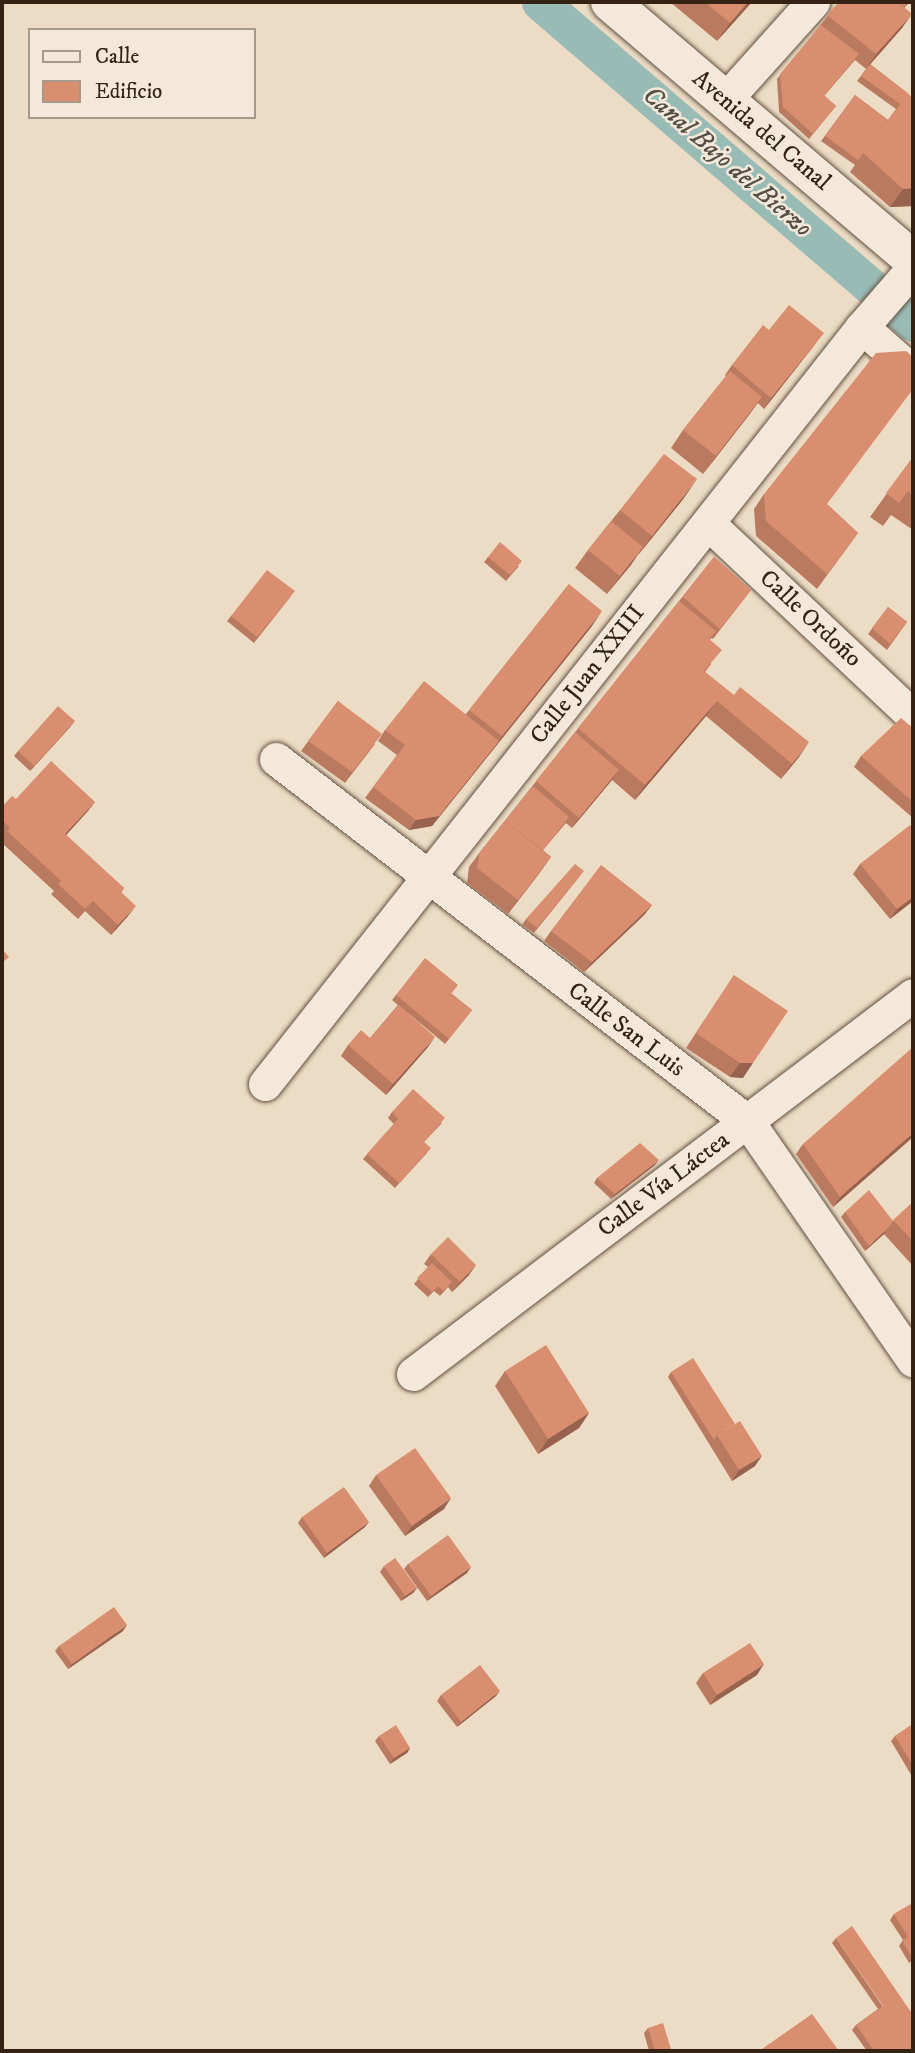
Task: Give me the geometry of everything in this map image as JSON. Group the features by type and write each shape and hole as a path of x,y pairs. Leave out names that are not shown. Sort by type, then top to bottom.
{"street":[{"name":"Avenida del Canal","path":"610,2 725,100 908,271"},
{"path":"725,100 813,2"},
{"name":"Calle Juan XXIII","path":"265,1084 908,271"},
{"path":"869,320 913,372"},
{"name":"Calle Ordoño","path":"708,523 913,716"},
{"name":"Calle San Luis","path":"276,759 427,878 748,1122 913,1360"},
{"name":"Calle Vía Láctea","path":"414,1374 913,995"}],"building":[{"path":"705,2 748,2 730,23"},
{"path":"839,2 898,2 912,14 876,54 827,15"},
{"path":"821,25 859,54 824,95 836,106 813,134 783,107 780,74"},
{"path":"870,64 909,94 900,104 861,76"},
{"path":"908,94 913,98 913,188 903,189 863,153"},
{"path":"855,95 888,120 858,160 825,136"},
{"path":"789,305 824,333 771,398 732,365 763,325 769,330"},
{"path":"906,351 913,357 913,389 827,504 858,533 827,574 766,521 764,494 876,353"},
{"path":"730,371 762,397 716,456 683,430"},
{"path":"664,454 697,479 652,536 620,510"},
{"path":"913,457 913,496 908,491 899,503 886,493"},
{"path":"611,521 643,547 620,576 588,550"},
{"path":"500,542 522,561 510,575 488,557"},
{"path":"714,557 751,590 720,629 683,597"},
{"path":"267,570 295,591 257,637 231,616"},
{"path":"569,584 602,611 502,736 469,710"},
{"path":"679,601 716,631 709,639 722,650 704,671 734,695 740,687 809,742 792,764 717,701 645,785 578,728"},
{"path":"888,607 907,622 890,644 872,628"},
{"path":"424,681 499,741 439,816 416,820 373,787 405,745 385,730"},
{"path":"338,701 382,734 352,772 308,741"},
{"path":"58,706 75,721 34,766 18,751"},
{"path":"901,718 913,728 913,802 861,756"},
{"path":"575,732 619,770 579,818 536,781"},
{"path":"51,761 95,802 65,834 124,888 121,892 136,906 118,925 93,901 85,909 58,884 61,881 7,831 10,828 2,820 2,807 12,796 16,799"},
{"path":"533,786 569,817 543,850 505,821"},
{"path":"505,821 551,857 518,900 477,868 480,852"},
{"path":"910,825 913,829 913,897 897,909 860,864"},
{"path":"575,864 584,871 537,928 526,919"},
{"path":"601,865 652,905 592,962 551,931"},
{"path":"2,949 9,957 2,963"},
{"path":"425,958 458,985 451,994 472,1010 449,1039 396,995"},
{"path":"734,975 788,1011 753,1063 740,1063 696,1033"},
{"path":"399,1005 435,1037 393,1084 348,1045 361,1030 370,1038"},
{"path":"913,1047 913,1133 840,1197 803,1144"},
{"path":"413,1089 445,1118 424,1142 431,1148 399,1183 367,1154 398,1119 392,1112"},
{"path":"640,1143 659,1160 615,1194 597,1178"},
{"path":"869,1190 893,1221 869,1246 845,1212"},
{"path":"913,1202 913,1241 893,1220"},
{"path":"448,1237 476,1265 460,1282 431,1254"},
{"path":"432,1263 452,1282 443,1291 438,1286 432,1292 417,1278"},
{"path":"546,1345 589,1413 548,1439 505,1371"},
{"path":"693,1358 735,1424 717,1435 714,1440 671,1372"},
{"path":"740,1421 762,1456 739,1470 717,1435"},
{"path":"415,1448 451,1498 412,1526 376,1475"},
{"path":"344,1487 369,1522 327,1553 302,1517"},
{"path":"448,1535 471,1567 431,1596 408,1564"},
{"path":"395,1558 417,1588 405,1596 384,1566"},
{"path":"114,1607 127,1625 72,1664 59,1646"},
{"path":"750,1643 764,1664 717,1695 703,1673"},
{"path":"480,1665 500,1691 461,1722 441,1695"},
{"path":"913,1724 913,1766 895,1736"},
{"path":"396,1725 410,1748 394,1758 379,1736"},
{"path":"913,1903 912,1958 902,1940 908,1937 894,1914"},
{"path":"852,1926 913,2015 913,2051 870,2051 873,2049 856,2025 883,2006 836,1938"},
{"path":"812,2014 839,2051 763,2051 762,2049"},
{"path":"663,2023 671,2049 655,2051 648,2028"}],"waterway":[{"name":"Canal Bajo del Bierzo","path":"540,2 913,323"}]}
